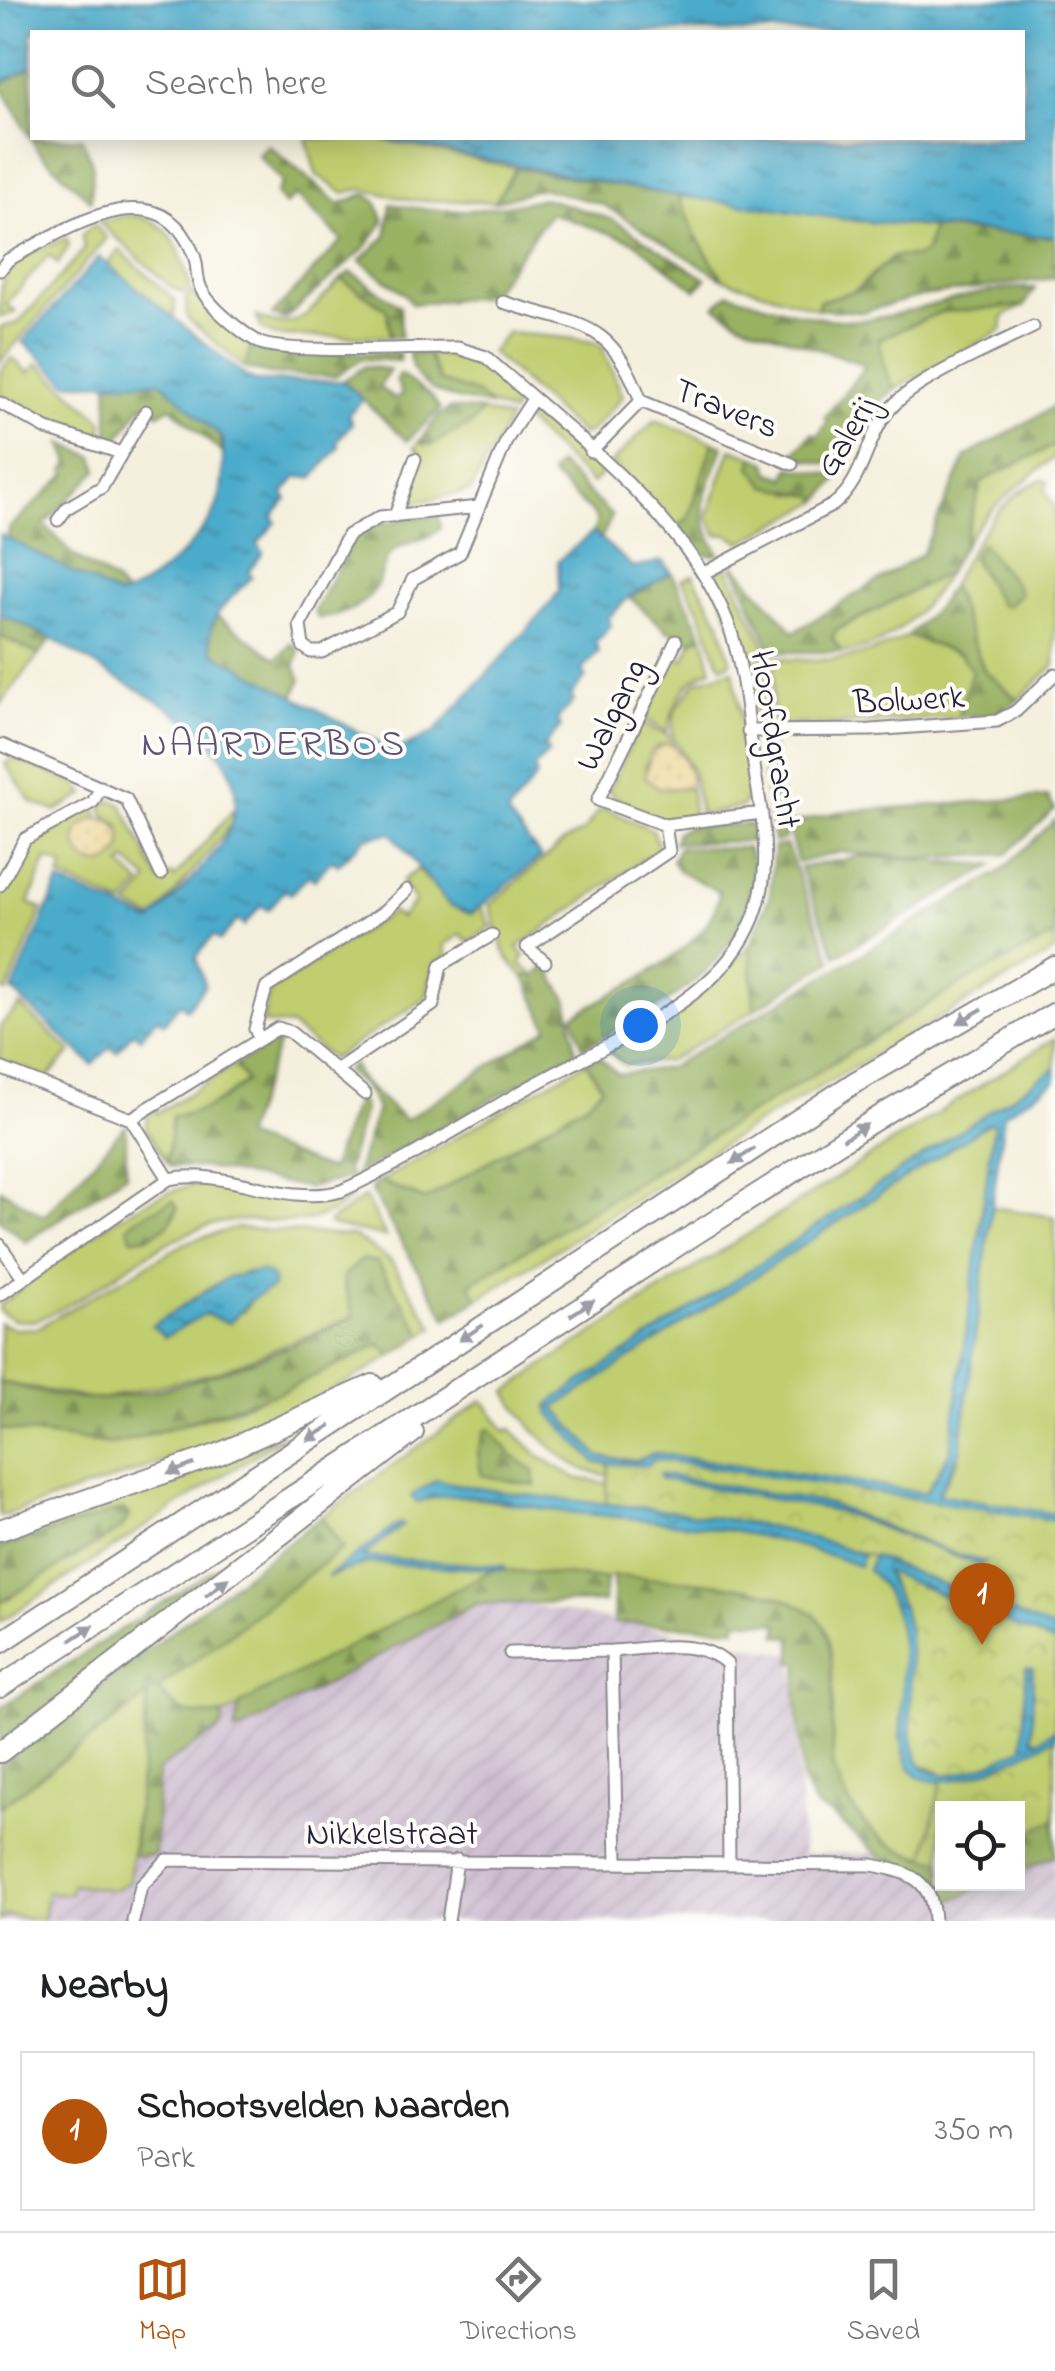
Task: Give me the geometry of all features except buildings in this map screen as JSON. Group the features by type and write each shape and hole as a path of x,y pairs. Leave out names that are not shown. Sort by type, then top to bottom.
{"highway":[{"path":"0,1643 854,1083 1055,968"},
{"path":"0,1687 887,1112 1055,1013"},
{"path":"0,1530 219,1454 430,1360"},
{"path":"0,1752 500,1362"}],"street":[{"name":"Hoofdgracht","path":"0,270 8,260 84,221 108,212 142,210 182,234 192,247 206,297 260,343 473,350 533,399 663,520 704,572 734,644 762,813 766,870 758,912 726,962 692,994 341,1191 309,1196 197,1176 169,1180"},
{"name":"Travers","path":"503,302 597,332 611,341 640,401 792,464"},
{"name":"Galerij","path":"704,572 833,505 848,493 880,426 902,396 1032,327"},
{"path":"479,506 364,522 348,534 300,625 299,637 311,652 322,652 396,612 413,579 460,554 508,438 533,399"},
{"name":"Travers","path":"591,452 640,401"},
{"path":"0,402 47,429 121,453"},
{"path":"58,520 67,508 102,488 146,411"},
{"path":"395,516 415,459"},
{"name":"Walgang","path":"676,641 598,800 665,825 762,813"},
{"name":"Bolwerk","path":"748,731 871,730 997,721 1016,711 1055,674"},
{"path":"2,746 126,799 161,874"},
{"path":"0,885 26,839 93,802 101,787"},
{"path":"545,962 527,947 670,851 665,825"},
{"path":"259,1038 254,1029 266,988 385,911 407,890"},
{"path":"336,1070 433,1005 442,965 492,934"},
{"path":"131,1119 259,1038 283,1028 364,1094"},
{"path":"0,1068 131,1119 169,1180 0,1295"},
{"path":"0,1245 23,1278"},
{"path":"510,1653 612,1652 676,1646 717,1654 727,1664 729,1863"},
{"path":"612,1652 617,1860"},
{"name":"Nikkelstraat","path":"132,1921 141,1886 167,1860 617,1860 872,1864 909,1872 926,1884 934,1903 934,1921"},
{"path":"448,1921 457,1860"}],"shaded area":[{"path":"352,1572 793,1654 803,1854 878,1853 935,1871 935,1891 1025,1891 1025,1847 1055,1838 1055,1921 0,1921 0,1815"}],"green space":[{"path":"30,68 30,137 0,84"},
{"path":"32,140 83,140 93,166 91,201 38,151"},
{"path":"307,140 385,140 516,168 495,202 410,200 362,189 343,193 316,174"},
{"path":"268,145 339,204 365,194 376,201 384,221 366,247 285,319 272,315 342,240 296,195 285,205 276,194 282,182 258,155"},
{"path":"516,168 678,196 695,235 723,279 602,204 541,188 495,202"},
{"path":"678,196 932,228 926,251 918,256 893,257 855,291 819,301 818,309 723,279 695,235"},
{"path":"544,198 614,220 706,279 696,290 633,241 550,213 489,296 412,304 405,294 360,261 386,236 391,204 468,210"},
{"path":"129,215 165,230 178,250 191,288 182,293 171,287 99,222"},
{"path":"93,224 107,238 0,362 0,327 18,323 84,250 82,235"},
{"path":"932,228 1055,237 1055,278 921,296 863,312 818,309 819,301 855,291 893,257 918,256 926,251"},
{"path":"66,238 69,245 58,264 49,255 6,304 16,312 0,317 3,282 13,263"},
{"path":"119,250 175,300 174,315 169,318 108,264"},
{"path":"351,272 400,306 401,337 390,337 387,309 341,279"},
{"path":"341,279 387,310 390,337 275,336 261,328 257,317 284,323 304,316"},
{"path":"1035,288 1024,306 941,312 879,339 886,373 895,389 875,406 844,468 792,456 812,433 818,436 828,421 824,418 864,368 862,364 741,322 715,306 729,293 809,316 859,320 991,291"},
{"path":"192,292 251,346 245,368 187,318 186,297"},
{"path":"1024,306 1004,316 1002,330 895,389 886,373 879,339 941,312"},
{"path":"508,332 601,345 623,396 590,432 582,435 491,352"},
{"path":"251,346 268,352 399,353 400,361 362,359 335,376 269,374 245,368"},
{"path":"409,353 428,354 440,381 478,394 489,406 451,397 428,386 412,367"},
{"path":"428,354 467,360 491,370 518,399 512,414 440,381"},
{"path":"12,358 29,373 38,363 102,420 102,437 77,431 0,396 0,371"},
{"path":"365,366 390,370 379,387 395,399 402,395 396,380 399,374 432,397 440,409 407,441 343,381"},
{"path":"161,381 219,434 223,454 171,407 159,414 143,404 118,439 108,438 108,383"},
{"path":"1055,406 1055,445 982,481 962,548 947,573 836,630 832,638 841,652 772,652 732,562 794,632 922,554 966,457"},
{"path":"451,408 482,411 472,423 431,445 419,441 439,415"},
{"path":"482,411 509,419 471,491 414,503 408,497 421,454 414,448 419,441 424,445 472,423"},
{"path":"532,413 543,416 602,473 592,484 523,419"},
{"path":"655,420 713,442 689,517 677,528 611,463"},
{"path":"713,442 723,446 704,500 705,523 719,554 712,555 695,548 677,528 689,517"},
{"path":"62,443 94,457 98,470 44,524 73,555 115,582 125,595 118,596 7,538 10,527 67,474 64,470 70,462"},
{"path":"1055,445 1055,457 992,509 962,548 982,481"},
{"path":"731,449 754,457 751,467 791,493 816,496 819,501 742,542 727,534 717,535 707,516"},
{"path":"754,457 767,462 770,473 786,478 790,467 840,476 819,501 816,496 766,486 751,467"},
{"path":"559,464 612,516 601,539 593,532 597,522 594,515 551,473"},
{"path":"1043,479 1048,482 1045,491 1055,508 1055,665 1018,700 984,670 951,585 1000,510"},
{"path":"438,514 441,528 391,553 368,598 345,612 318,618 314,612 357,532 368,525"},
{"path":"982,543 1019,589 1020,594 1007,606 1000,605 972,557"},
{"path":"726,564 766,648 745,659 716,581 715,573"},
{"path":"672,573 703,636 692,641 667,631 629,597"},
{"path":"947,573 928,601 903,626 874,644 841,652 832,638 836,631"},
{"path":"693,575 720,622 731,663 722,666 718,661 700,611 682,579"},
{"path":"951,585 984,670 1018,700 998,714 958,717 972,671 960,654 908,636 939,605"},
{"path":"0,615 53,637 39,655 0,636"},
{"path":"216,615 277,659 292,643 299,651 295,666 301,680 294,697 213,653 210,632"},
{"path":"0,636 39,655 0,704"},
{"path":"703,636 712,669 687,686 667,732 645,719 675,656 684,660 692,641"},
{"path":"908,636 960,654 972,671 958,717 835,725 772,724 774,658 842,658 874,651"},
{"path":"767,654 767,725 756,718 747,665"},
{"path":"733,670 753,787 742,807 700,815 692,770 672,734 675,709 697,681"},
{"path":"641,723 669,736 674,745 657,746 645,766 659,789 690,788 694,816 662,821 609,790"},
{"path":"770,738 785,839 774,842 760,749"},
{"path":"13,758 76,783 85,794 56,811 32,802 5,764"},
{"path":"1048,797 1055,809 1007,854 924,858 840,852 798,863 787,825 838,812"},
{"path":"113,800 122,805 159,880 171,874 174,878 233,810 232,823 154,919 128,906 149,880 126,860 121,865 141,884 123,905 60,877 64,866 47,859 29,903 42,909 7,992 0,989 0,897 19,852 95,806 99,818 84,824 120,826 104,814 101,803"},
{"path":"606,809 653,830 659,848 518,947 525,956 520,963 535,976 524,976 504,951 489,905 565,841 584,831 598,811"},
{"path":"1055,820 1055,935 968,980 470,1284 478,1299 447,1319 371,1191 372,1186 380,1181 425,1200 589,1101 602,1087 586,1062 597,1055 618,1074 669,1068 1000,872"},
{"path":"749,824 757,831 757,841 674,843 677,832 687,827"},
{"path":"786,845 832,961 754,1010 750,945 770,895 774,847"},
{"path":"679,847 747,848 753,862 753,884 736,933 702,975 680,992 583,1048 573,1016 683,949 714,912 719,892 678,870 672,861"},
{"path":"861,856 994,865 836,956 800,868"},
{"path":"418,869 449,905 471,914 481,906 491,927 468,942 461,934 444,945 447,956 434,965 426,998 332,1059 291,1026 262,1023 270,991 392,912 400,918 415,902 402,881"},
{"path":"1055,935 1055,951 754,1125 478,1299 469,1284 968,980"},
{"path":"750,945 754,1010 669,1061 624,1065 608,1051 694,1000"},
{"path":"547,966 568,1001 576,1053 356,1174 377,1109 367,1090 346,1071 353,1064 361,1081 405,1120 548,1028 524,976 535,976"},
{"path":"20,1005 71,1052 47,1078 0,1060 0,1026"},
{"path":"281,1037 244,1137 330,1170 358,1095 364,1109 347,1171 351,1177 308,1188 203,1167 171,1167 167,1162 172,1116 203,1109 229,1095 246,1081 235,1065"},
{"path":"1055,1038 1055,1068 547,1406 596,1463 637,1466 661,1479 583,1469 550,1446 514,1403 507,1392 545,1364"},
{"path":"586,1062 602,1087 589,1101 425,1200 380,1181"},
{"path":"235,1065 246,1081 212,1105 173,1116 167,1162 145,1128 148,1113 154,1109 157,1113"},
{"path":"994,1123 950,1452 926,1493 655,1453 637,1461 600,1457 554,1407"},
{"path":"126,1125 126,1174 26,1242 0,1220 0,1189 44,1216"},
{"path":"202,1184 300,1203 351,1197 318,1218 231,1221 187,1233 78,1299 33,1321 15,1320 0,1312 0,1305 96,1232 151,1200"},
{"path":"365,1197 386,1237 329,1225 329,1222"},
{"path":"173,1200 178,1207 166,1225 146,1237 132,1239 128,1227 132,1221"},
{"path":"992,1207 1055,1217 1055,1514 938,1494 958,1461"},
{"path":"236,1228 353,1236 390,1260 434,1327 423,1335 377,1262 343,1284 355,1311 353,1317 218,1372 97,1400 0,1382 0,1323 14,1329 37,1328 189,1241","holes":["247,1272 269,1274 243,1312 221,1321 205,1314 153,1326 213,1285"]},
{"path":"362,1259 377,1262 423,1335 391,1356 381,1344 281,1392 111,1444 0,1429 0,1382 74,1398 128,1396 229,1369 326,1330 353,1317 343,1277"},
{"path":"382,1343 391,1356 298,1408 201,1448 0,1517 0,1429 111,1444 130,1440 238,1408"},
{"path":"483,1400 506,1431 511,1429 539,1456 576,1478 808,1518 988,1588 882,1582 899,1617 902,1636 900,1737 955,1783 1005,1801 935,1801 935,1859 902,1850 872,1830 849,1802 833,1765 827,1635 814,1614 780,1597 736,1587 494,1569 224,1715 187,1713 165,1697 158,1688 343,1548 321,1517","holes":["436,1481 484,1491 736,1519 823,1539 863,1555 859,1566 808,1548 704,1526 441,1492"]},
{"path":"490,1429 513,1456 534,1471 535,1486 481,1475 478,1452 485,1431"},
{"path":"286,1435 0,1622 0,1603 121,1528 129,1515 123,1509 0,1548 0,1535"},
{"path":"654,1453 1055,1514 1055,1819 1025,1835 1025,1801 937,1801 943,1774 916,1762 912,1746 906,1621 881,1559 788,1531 606,1506 609,1458 637,1461"},
{"path":"123,1509 129,1515 122,1528 0,1603 0,1548"},
{"path":"321,1517 343,1548 158,1688 187,1713 224,1715 221,1728 158,1770 155,1855 133,1856 148,1695 0,1807 0,1763"},
{"path":"267,1535 0,1742 0,1708"},
{"path":"494,1569 606,1579 604,1602 476,1604 235,1733 240,1704"},
{"path":"613,1576 732,1586 793,1602 815,1616 830,1646 833,1765 840,1784 860,1818 887,1843 935,1859 935,1879 881,1857 832,1815 815,1806 803,1783 796,1690 799,1664 792,1663 792,1637 778,1636 778,1623 737,1620 736,1628 614,1623"},
{"path":"149,1694 129,1882 113,1890 72,1885 70,1894 47,1892 43,1920 6,1915 0,1921 0,1807"},
{"path":"1025,1808 1055,1819 1025,1835"},
{"path":"935,1811 935,1859 925,1858"},
{"path":"1055,1819 1055,1856 1025,1869 1025,1835"},
{"path":"940,1891 973,1891 944,1903"}],"sand":[{"path":"667,743 686,761 690,788 659,789 645,777 651,752"},
{"path":"99,818 115,825 122,841 115,857 99,864 83,857 76,841 83,825"}],"water":[{"path":"0,0 1055,0 1055,237 857,221 660,193 386,140 1025,140 1025,30 30,30 30,68 0,84"},
{"path":"99,257 244,375 256,381 343,381 363,399 348,415 352,423 337,441 339,447 313,478 297,477 284,493 287,499 273,516 276,522 258,543 263,553 249,571 252,577 214,621 214,653 385,746 401,748 434,732 549,605 559,591 558,561 593,532 634,568 662,561 672,573 629,597 608,618 611,626 595,643 599,652 582,670 586,677 571,695 574,701 557,720 561,727 545,745 549,752 534,768 537,776 507,814 541,857 471,914 449,905 391,833 365,838 338,865 332,860 314,880 309,875 291,894 285,890 268,910 261,905 244,926 237,920 220,941 213,936 196,957 205,986 186,1009 180,1003 164,1023 157,1018 140,1038 133,1032 117,1052 110,1047 93,1065 12,991 59,882 152,921 216,850 230,827 236,799 231,774 219,752 178,714 56,641 0,615 0,534 118,596 146,583 177,559 203,529 218,502 223,439 162,382 68,383 23,342"},
{"path":"1055,1068 1055,1081 1004,1114 960,1451 938,1494 1055,1514 1055,1520 654,1459 647,1466 596,1463 549,1413 551,1402","holes":["989,1123 994,1124 950,1452 926,1493 654,1453 637,1461 600,1457 555,1408"]},
{"path":"261,1271 273,1278 273,1287 251,1300 229,1323 205,1314 165,1337 152,1326 228,1277"},
{"path":"659,1474 830,1504 943,1550 985,1562 978,1565 837,1511 661,1479"},
{"path":"436,1480 759,1525 863,1555 859,1566 744,1533 465,1496 417,1503 411,1496"},
{"path":"399,1523 403,1525 362,1557 505,1566 503,1570 367,1563 327,1577"},
{"path":"873,1556 1055,1630 1055,1643 885,1571 908,1628 914,1751 925,1768 944,1774 976,1768 1023,1747 1026,1668 1033,1669 1032,1738 1037,1741 1055,1730 1055,1738 978,1773 932,1781 910,1767 902,1736 902,1651 893,1607 868,1570"}],"place":[{"name":"Schootsvelden Naarden","path":"982,1645"}],"district":[{"name":"NAARDERBOS","path":"274,742"}]}
